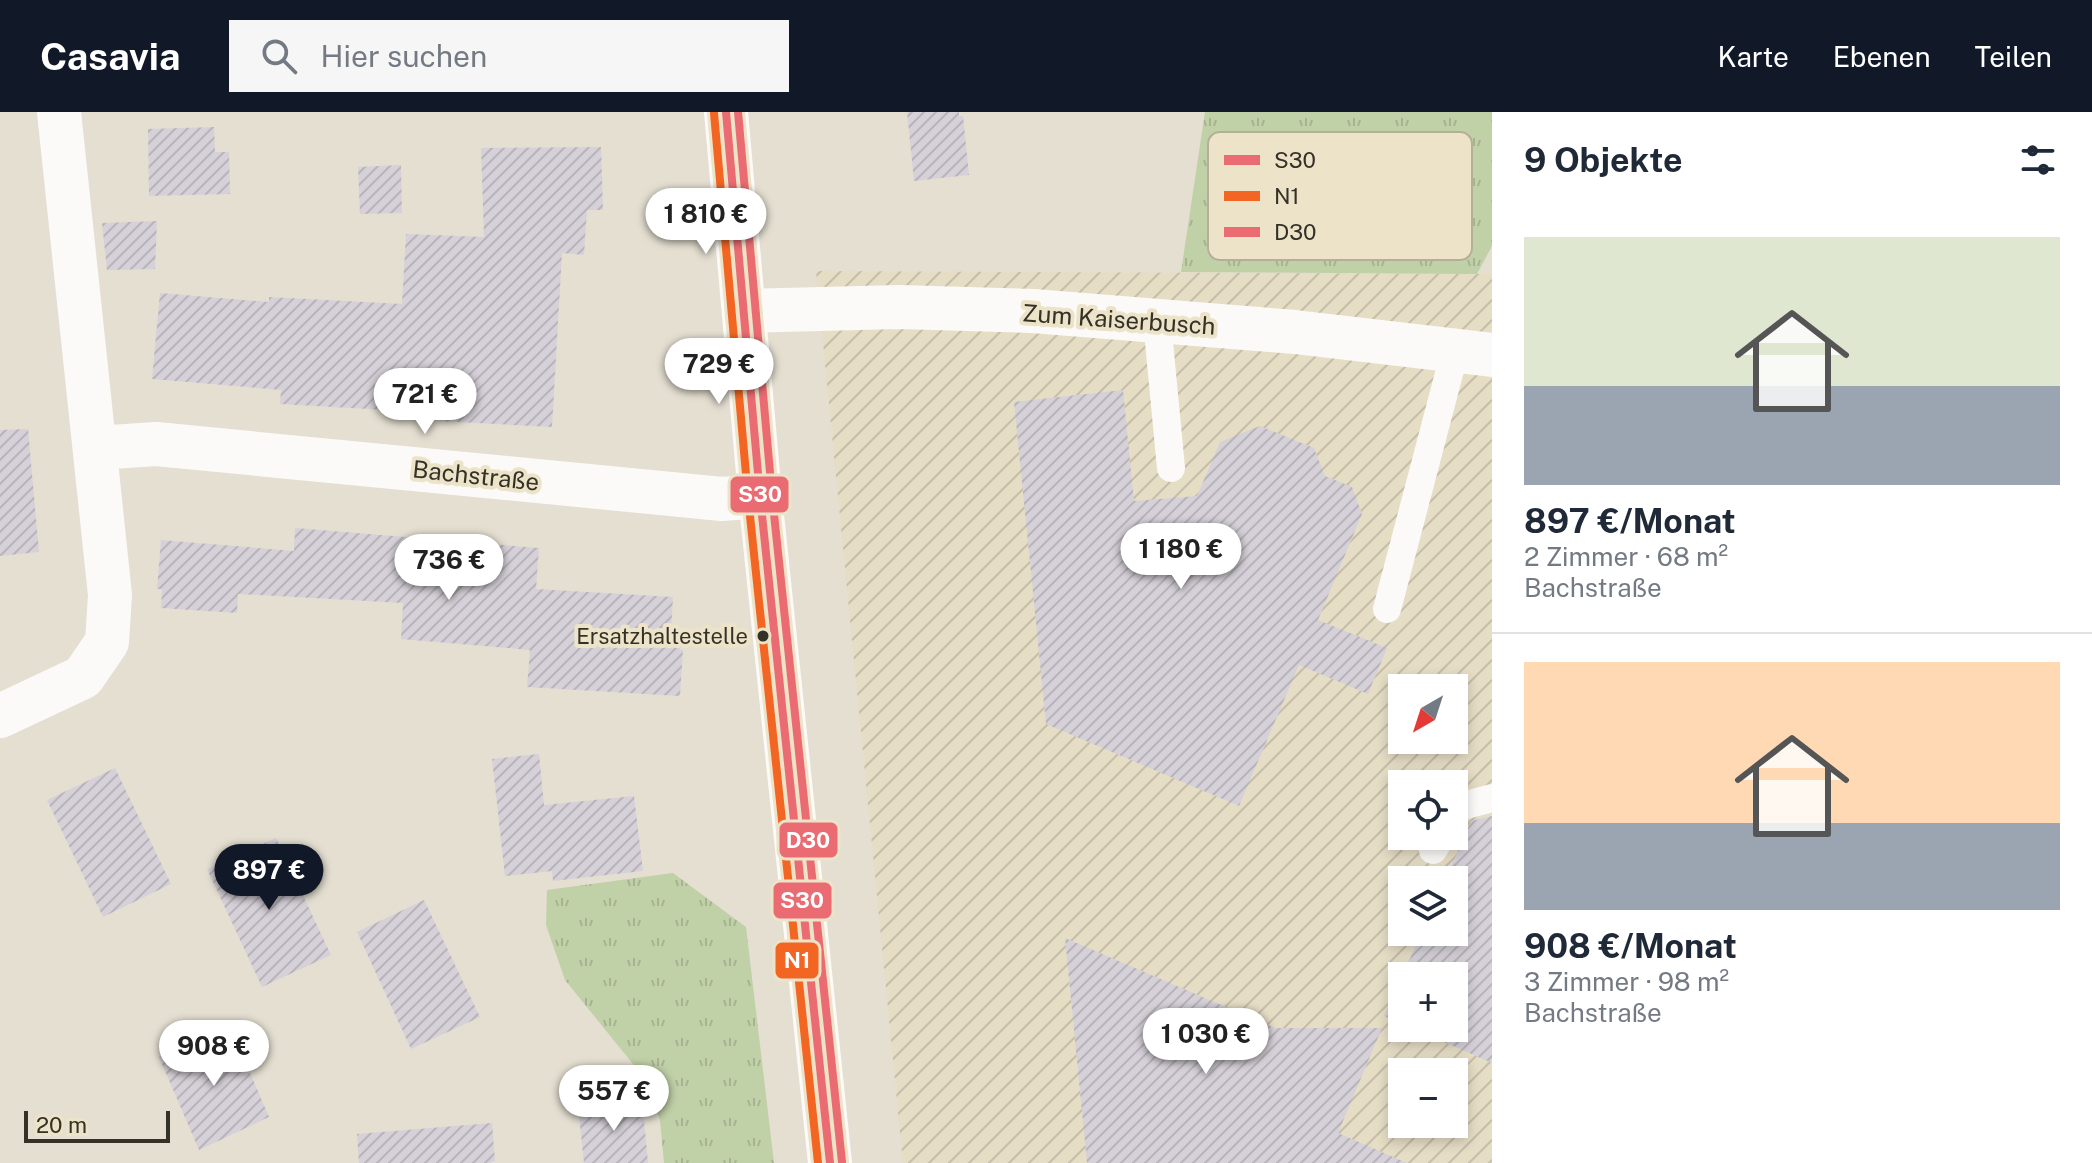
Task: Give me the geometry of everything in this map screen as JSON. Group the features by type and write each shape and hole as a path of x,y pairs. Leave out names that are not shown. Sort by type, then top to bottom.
{"street":[{"path":"0,716 83,677 107,642 110,595 59,112"},
{"path":"726,112 760,496 830,1163"},
{"name":"Zum Kaiserbusch","path":"745,311 899,307 1033,311 1295,332 1474,353"},
{"name":"Bachstraße","path":"96,448 156,444 722,499 760,496"}],"lane":[{"path":"1157,321 1171,468"},
{"path":"1387,609 1474,353"},
{"path":"1468,805 1492,798"}],"shaded area":[{"path":"816,271 1492,274 1492,1163 903,1163"}],"green space":[{"path":"1205,112 1492,112 1492,246 1477,274 1181,272"},
{"path":"673,873 746,927 774,1163 664,1163 660,1120 641,1074 565,980 546,925 547,890"}],"building":[{"path":"907,112 959,112 959,116 963,116 969,175 914,181"},
{"path":"214,127 215,152 229,152 230,194 149,196 148,129"},
{"path":"601,147 603,210 587,210 584,255 562,253 552,427 439,421 439,413 280,404 281,390 152,379 160,293 269,302 269,297 402,304 406,234 484,237 481,148"},
{"path":"401,165 402,213 360,214 358,167"},
{"path":"157,221 155,269 107,270 102,223"},
{"path":"1123,390 1134,501 1197,496 1220,442 1260,426 1314,448 1325,476 1352,487 1362,514 1318,620 1387,648 1368,694 1299,665 1239,806 1046,724 1014,402"},
{"path":"28,429 39,552 0,556 0,430"},
{"path":"295,528 539,548 536,589 673,597 671,630 681,631 680,650 683,650 680,696 527,687 530,650 401,639 403,603 238,594 237,613 161,608 162,589 157,589 161,540 294,551"},
{"path":"539,754 544,805 634,796 643,871 553,881 552,871 505,876 492,759"},
{"path":"115,768 171,884 103,917 47,800"},
{"path":"1492,816 1492,1063 1444,1042 1468,1042 1468,962 1408,962 1416,946 1468,946 1468,866 1451,866 1458,850 1468,850 1471,821"},
{"path":"276,838 331,955 262,987 207,869"},
{"path":"424,900 480,1017 411,1049 357,932"},
{"path":"1065,938 1275,1028 1382,1028 1338,1133 1407,1163 1087,1163"},
{"path":"230,1026 269,1117 199,1150 159,1057"},
{"path":"642,1099 648,1163 584,1163 578,1106"},
{"path":"492,1123 495,1161 490,1163 359,1163 357,1134"}],"transit line":[{"name":"S30","path":"726,112 760,496 830,1163"},
{"name":"D30","path":"738,112 772,495 842,1162"},
{"name":"N1","path":"714,113 748,497 818,1163"}],"place":[{"name":"Ersatzhaltestelle","path":"763,636"}]}
